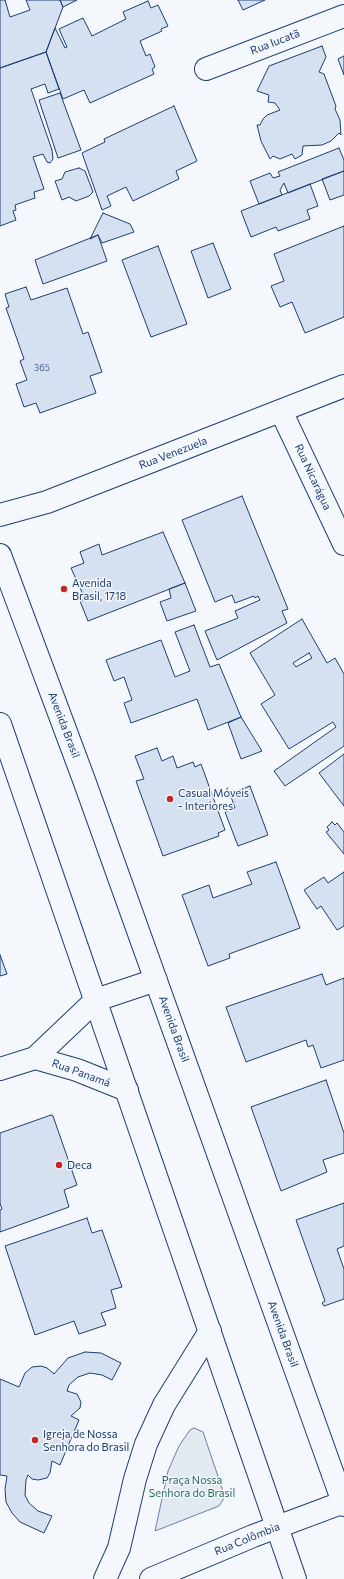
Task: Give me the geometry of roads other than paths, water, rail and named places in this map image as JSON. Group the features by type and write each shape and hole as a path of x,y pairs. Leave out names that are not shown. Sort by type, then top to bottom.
{"main road":[{"name":"Rua Iucatã","path":"206,69 344,16"},
{"name":"Rua Venezuela","path":"0,515 47,502 344,386"},
{"name":"Rua Nicarágua","path":"282,411 344,544"},
{"name":"Avenida Brasil","path":"0,555 82,772 344,1503"},
{"path":"0,724 278,1526 295,1579"},
{"path":"96,1000 156,980"},
{"name":"Rua Panamá","path":"0,1069 35,1058 96,1000"},
{"name":"Rua Panamá","path":"35,1058 77,1070 127,1090"},
{"path":"105,1579 119,1548 135,1479 146,1444 164,1404 210,1331"},
{"name":"Rua Colômbia","path":"151,1579 278,1526 344,1503"}],"place":[{"name":"Avenida Brasil, 1718","path":"64,589"},
{"name":"Casual Móveis - Interiores","path":"170,799"},
{"name":"Deca","path":"59,1165"},
{"name":"Igreja de Nossa Senhora do Brasil","path":"35,1440"}],"park label":[{"name":"Praça Nossa Senhora do Brasil","path":"192,1486"}]}
